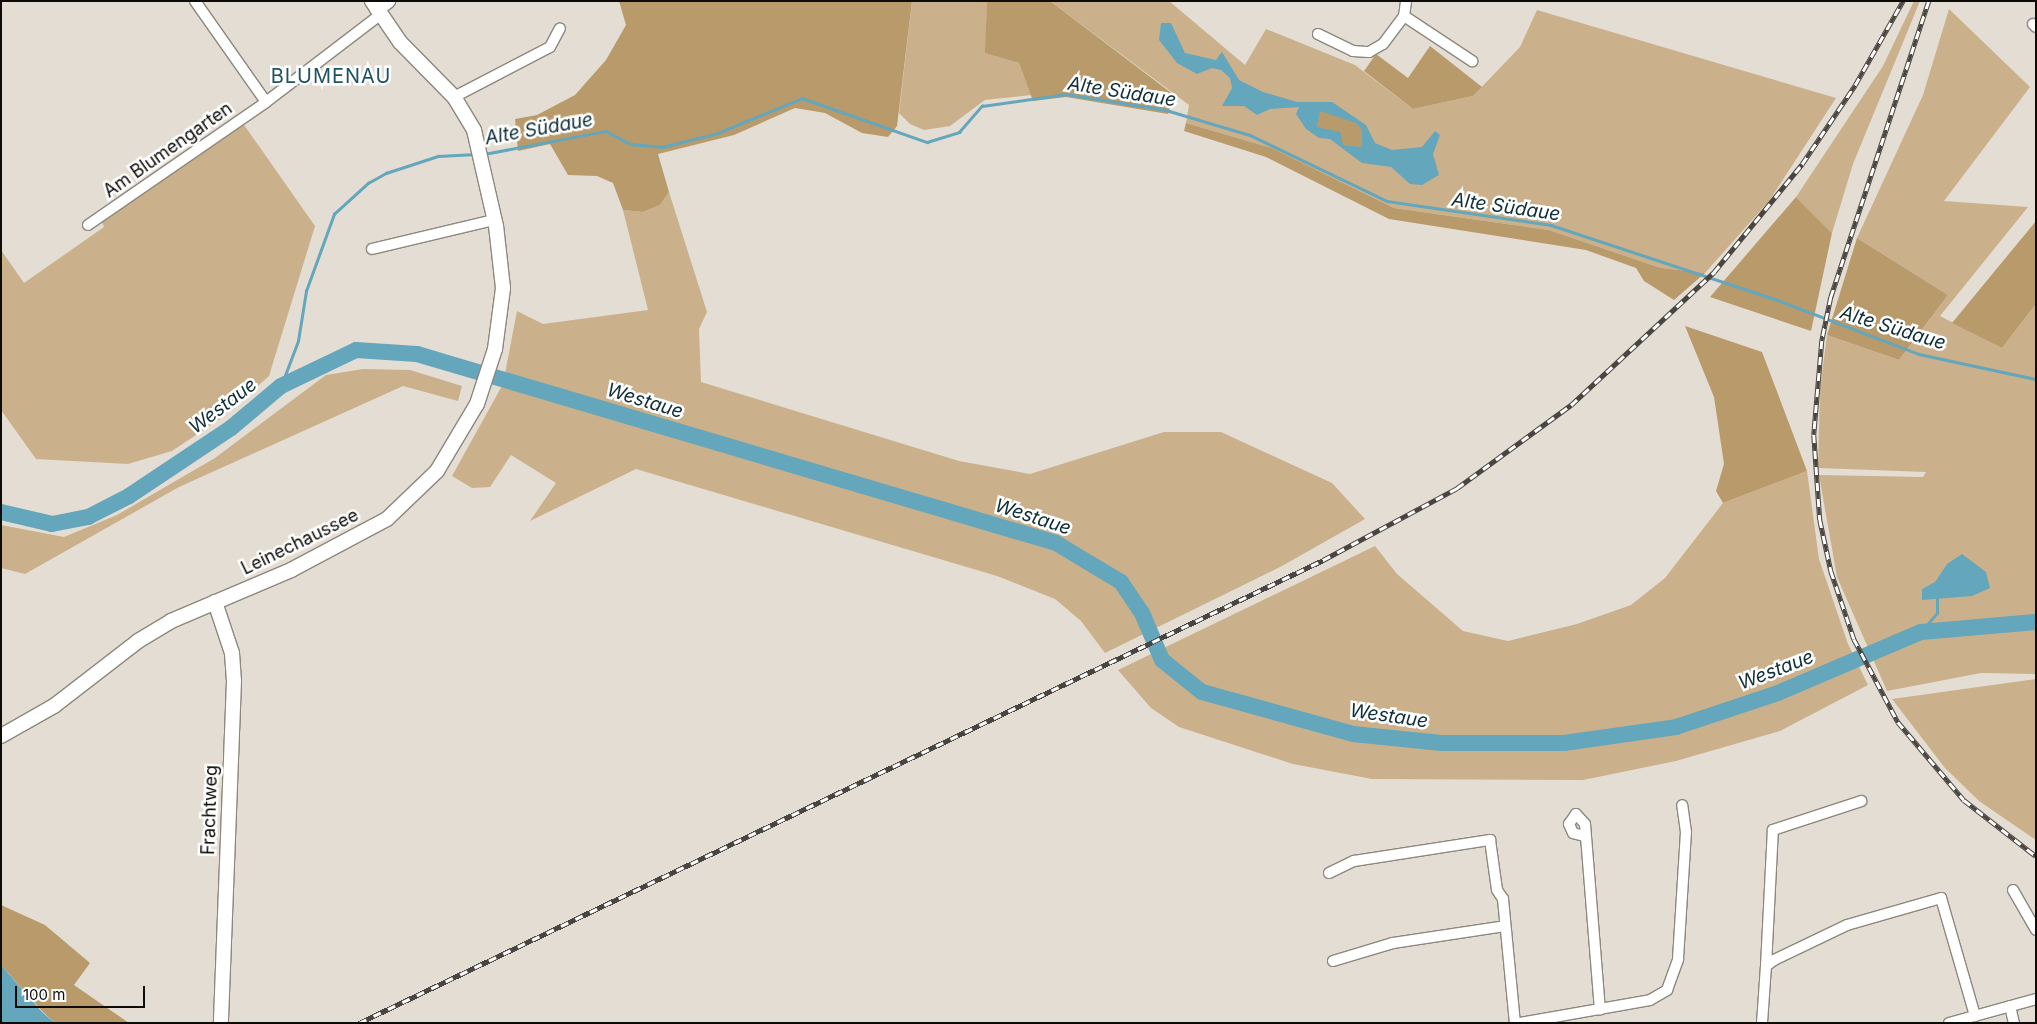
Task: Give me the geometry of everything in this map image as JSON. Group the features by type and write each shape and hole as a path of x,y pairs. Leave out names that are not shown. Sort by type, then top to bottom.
{"street":[{"path":"195,1 266,102"},
{"path":"1318,34 1353,52 1369,52 1383,44 1404,16 1406,1"},
{"name":"Am Blumengarten","path":"88,225 266,102 379,7"},
{"name":"Leinechaussee","path":"1,736 54,706 138,641 215,602 336,549 387,519 437,471 477,404 495,349 503,288 494,220 476,138 454,97 400,42 379,7"},
{"path":"1404,16 1472,61"},
{"path":"454,97 550,47 560,28"},
{"path":"372,249 494,220"},
{"name":"Frachtweg","path":"215,602 232,653 234,681 221,1023"},
{"path":"1762,1023 1773,830 1861,801"},
{"path":"1520,1023 1650,1000 1667,990 1676,972 1686,832 1682,806"},
{"path":"1584,836 1600,1009"},
{"path":"1329,874 1354,861 1490,840 1505,926 1515,1023"},
{"path":"2013,890 2036,930"},
{"path":"1766,966 1807,941 1847,925 1941,898 1974,1016"},
{"path":"1333,961 1393,943 1505,926"},
{"path":"1949,1023 2036,999"},
{"path":"2010,1006 2014,1023"}],"shaded area":[{"path":"619,1 912,1 897,126 888,137 862,133 825,113 795,108 734,135 658,154 669,192 660,205 643,212 623,210 613,183 597,176 568,175 550,144 518,151 515,119 537,115 575,95 606,60 626,25"},
{"path":"912,1 987,1 986,53 1019,63 1031,95 985,100 950,126 924,130 910,124 899,113"},
{"path":"987,1 1050,1 1174,95 1168,114 1066,97 1033,101 1019,63 985,53"},
{"path":"1050,1 1169,1 1245,65 1266,29 1355,65 1413,109 1473,96 1520,47 1537,10 1836,98 1769,201 1705,273 1661,268 1549,230 1394,208 1272,148 1186,123 1189,105"},
{"path":"1914,1 1920,1 1853,164 1832,233 1796,197 1883,66"},
{"path":"1949,9 2030,87 1944,201 2028,207 1940,316 2002,348 2036,304 2036,674 1981,673 1887,691 1837,577 1819,475 1923,477 1926,472 1818,468 1820,389 1827,335 1899,360 1948,295 1857,238 1923,95"},
{"path":"1430,46 1482,87 1473,96 1413,109 1364,71 1376,54 1408,78"},
{"path":"1320,110 1356,123 1362,130 1362,147 1343,145 1335,133 1317,127"},
{"path":"242,122 315,226 269,376 220,419 172,451 128,464 36,459 1,410 1,250 24,283 104,227 101,220"},
{"path":"1186,123 1272,148 1394,208 1549,230 1661,268 1705,273 1674,300 1644,281 1636,268 1586,250 1389,219 1266,157 1184,131"},
{"path":"669,192 707,312 699,329 701,382 959,461 1030,474 1164,432 1221,432 1332,483 1365,519 1282,566 1105,653 1081,621 1055,599 997,576 636,469 530,521 556,483 511,455 490,487 472,488 452,476 503,384 517,311 543,324 648,310 623,210 643,212 660,205"},
{"path":"1796,197 1832,233 1811,331 1710,297"},
{"path":"2036,221 2036,304 2002,348 1952,323"},
{"path":"1857,238 1948,295 1899,360 1827,335"},
{"path":"1685,326 1762,352 1807,471 1723,503 1716,491 1724,464 1714,397"},
{"path":"363,369 410,370 462,386 458,401 403,386 179,487 25,574 1,568 1,525 64,537 117,515 215,458 326,375"},
{"path":"1807,471 1819,559 1848,644 1868,685 1780,731 1676,761 1583,780 1372,779 1293,764 1179,727 1151,708 1118,670 1375,546 1397,574 1463,631 1508,641 1577,624 1631,605 1665,578 1723,503"},
{"path":"2036,679 2036,840 1979,801 1945,768 1892,699"},
{"path":"1,905 45,925 90,963 74,985 129,1023 55,1023 43,1012 1,965"}],"water":[{"path":"1161,23 1171,23 1185,53 1216,60 1222,52 1239,80 1263,92 1297,102 1332,102 1366,125 1375,143 1392,150 1422,147 1435,131 1440,135 1433,154 1439,175 1422,185 1410,184 1391,167 1362,163 1330,139 1319,138 1306,129 1296,114 1299,107 1270,109 1257,115 1244,106 1222,106 1232,88 1230,78 1221,70 1212,68 1197,74 1177,63 1159,40","holes":["1320,111 1356,123 1362,130 1362,147 1343,145 1340,132 1317,127"]},
{"path":"1962,554 1986,572 1990,588 1972,596 1922,600 1922,589 1935,582 1947,564"},
{"path":"1,965 42,1012 55,1023 1,1023"}],"waterway":[{"name":"Alte Südaue","path":"484,154 606,131 630,144 662,147 718,133 802,98 927,142 959,132 982,106 1066,94 1166,110 1250,135 1387,201 1551,225 1775,299 1919,354 2036,379"},
{"name":"Alte Südaue","path":"281,386 298,341 306,291 334,214 368,183 386,173 438,156 476,154"},
{"name":"Westaue","path":"1,512 52,524 88,517 129,496 231,428 281,386 356,350 417,354 1056,543 1121,582 1142,613 1162,660 1202,692 1353,734 1442,743 1564,743 1676,727 1778,693 1921,632 2036,622"},
{"path":"1921,632 1937,613 1937,598"}],"railway":[{"path":"359,1023 1323,560 1457,488 1571,405 1714,272 1802,164 1855,85 1903,1"},
{"path":"1929,1 1831,297 1822,341 1814,435 1820,520 1831,571 1854,639 1898,722 1964,800 2036,856"}],"district":[{"name":"BLUMENAU","path":"331,76"}]}
